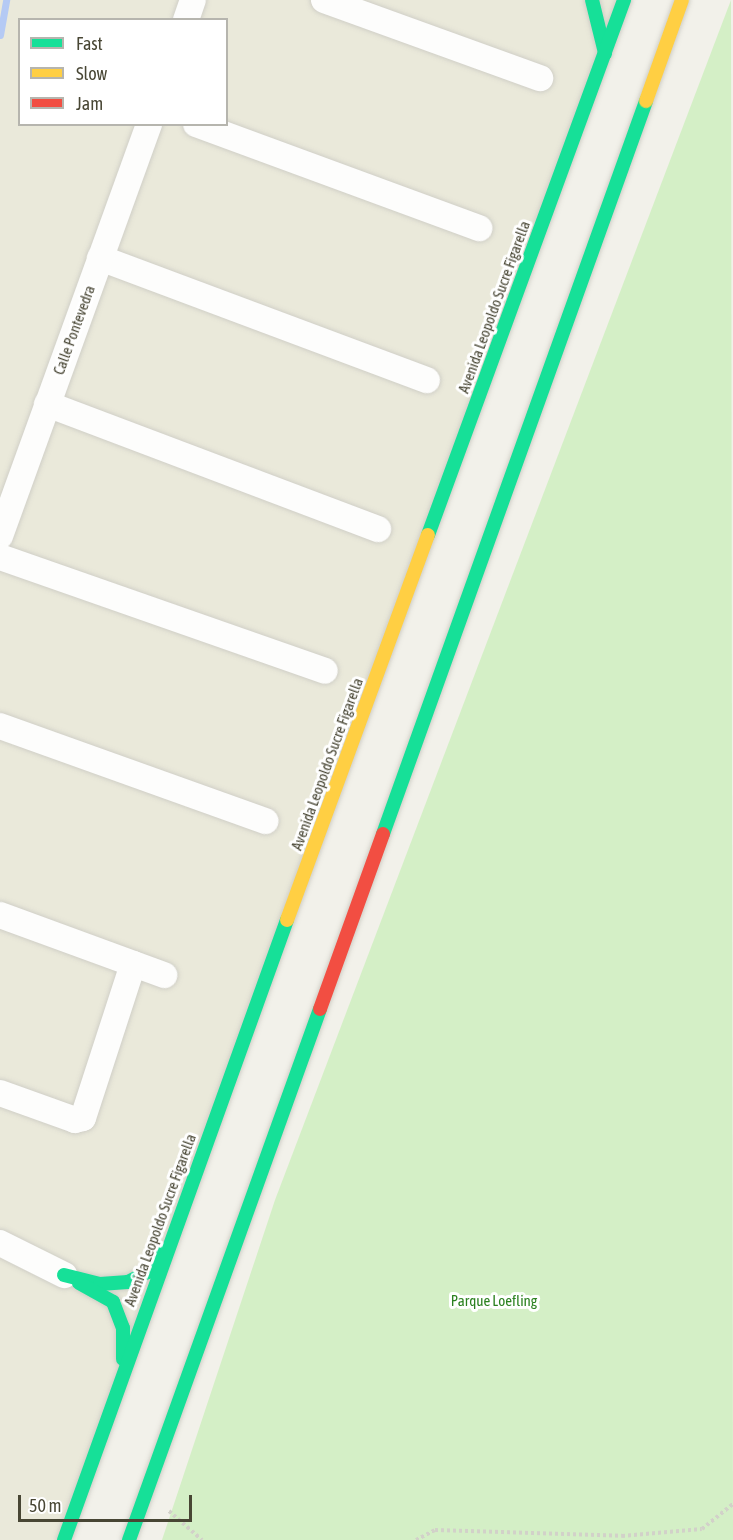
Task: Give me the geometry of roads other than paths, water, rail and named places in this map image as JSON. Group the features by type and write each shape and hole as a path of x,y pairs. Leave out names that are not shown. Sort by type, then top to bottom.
{"main road":[{"path":"592,0 605,53"},
{"name":"Avenida Leopoldo Sucre Figarella","path":"64,1540 192,1177 624,0"},
{"path":"129,1540 682,0"},
{"path":"64,1275 100,1284 128,1282 148,1272 192,1177"},
{"path":"64,1275 112,1302 123,1328 122,1371"}],"street":[{"path":"187,18 193,0"},
{"path":"324,0 540,78"},
{"name":"Calle Pontevedra","path":"0,536 148,126"},
{"path":"201,126 479,228"},
{"path":"100,258 427,380"},
{"path":"47,404 378,529"},
{"path":"0,557 325,671"},
{"path":"0,726 266,820"},
{"path":"0,915 164,975"},
{"path":"0,1093 75,1120 83,1118 133,964"},
{"path":"0,1243 64,1275"}],"waterway":[{"path":"0,35 6,0"}],"park label":[{"name":"Parque Loefling","path":"494,1301"}]}
